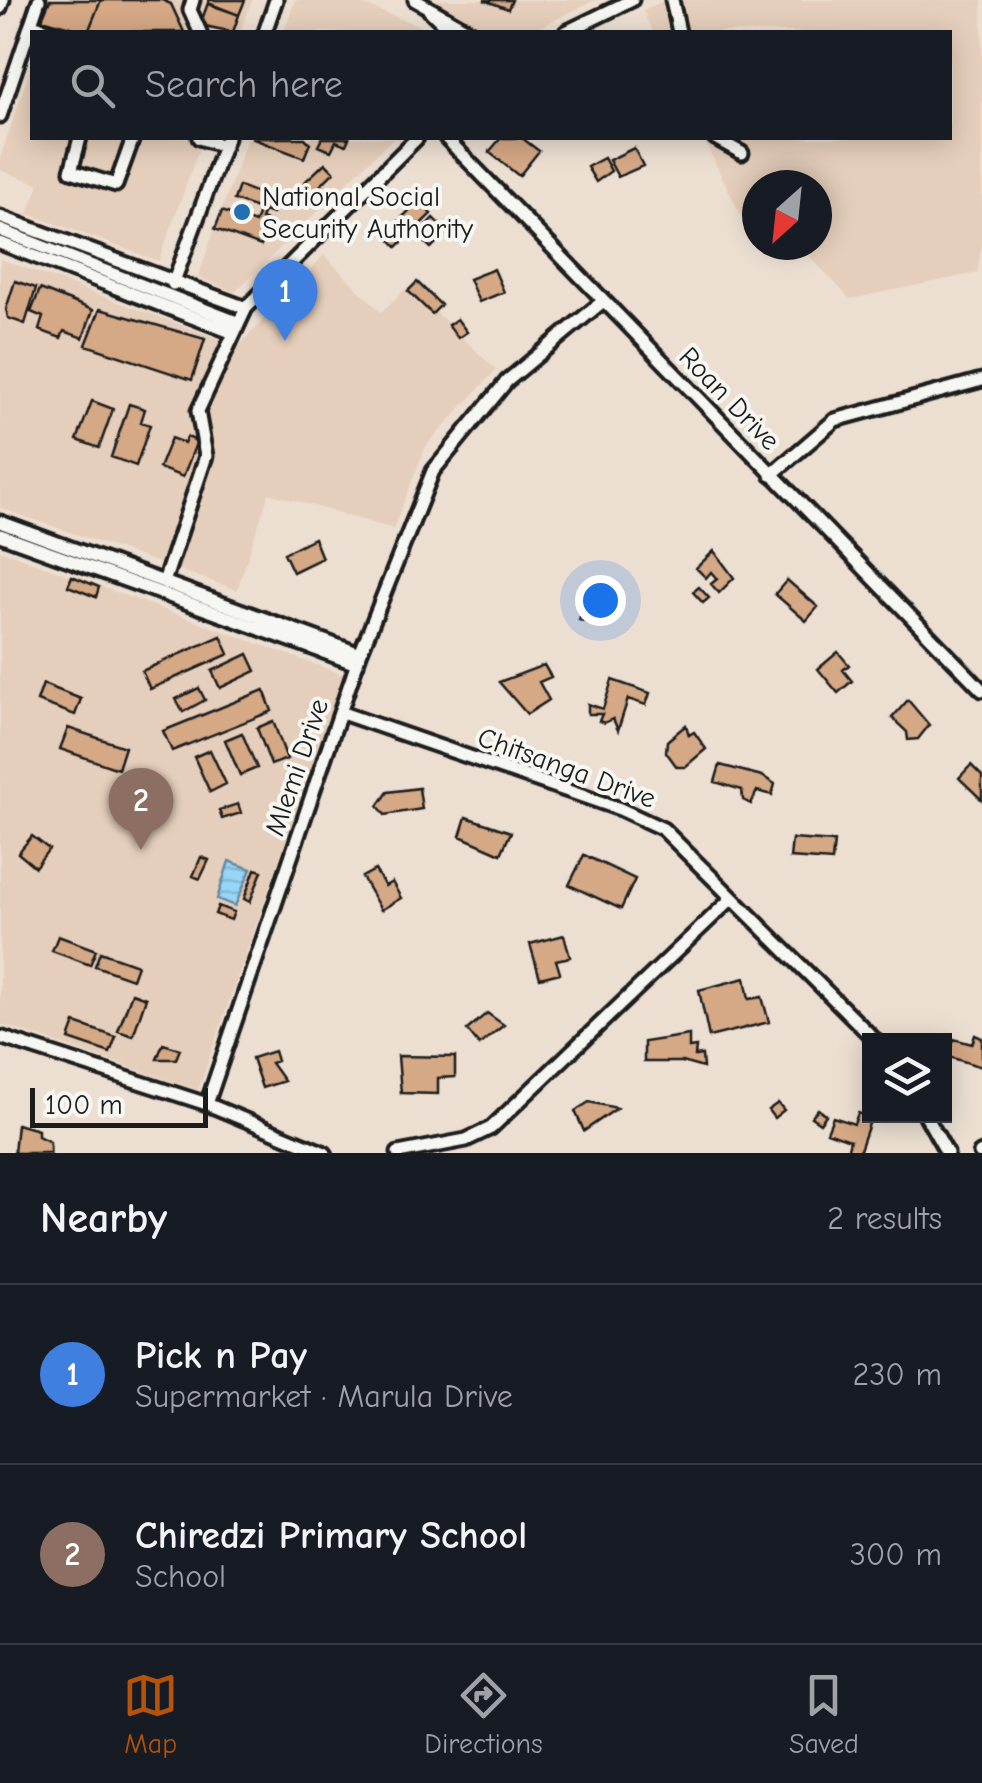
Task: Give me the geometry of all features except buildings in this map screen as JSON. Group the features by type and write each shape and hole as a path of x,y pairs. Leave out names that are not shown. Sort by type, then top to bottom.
{"street":[{"path":"0,8 3,0"},
{"path":"0,116 39,0"},
{"path":"192,0 190,10 199,30"},
{"path":"265,30 276,0"},
{"path":"570,30 632,0"},
{"path":"672,0 679,30"},
{"path":"421,4 450,30"},
{"path":"421,4 450,16 468,30"},
{"path":"32,24 48,30"},
{"path":"79,140 71,170 116,185 132,140"},
{"path":"164,582 206,456 198,411 246,308 415,140"},
{"name":"Roan Drive","path":"448,140 982,690"},
{"path":"719,140 742,153"},
{"path":"172,287 225,142"},
{"path":"0,218 35,243 246,308"},
{"path":"0,230 236,328"},
{"path":"0,243 35,243"},
{"path":"172,287 236,328"},
{"name":"Mlemi Drive","path":"207,1104 359,659 433,472 507,381 602,302"},
{"path":"770,474 835,420 982,380"},
{"path":"0,522 359,659"},
{"path":"0,536 359,659"},
{"name":"Chitsanga Drive","path":"342,713 643,818 662,829 868,1033"},
{"path":"398,1153 466,1140 492,1128 732,898"},
{"path":"0,1037 207,1104 324,1153"},
{"path":"930,1123 948,1153"}],"shaded area":[{"path":"60,0 252,0 241,30 60,30 67,11"},
{"path":"295,0 350,0 432,30 285,30"},
{"path":"435,0 595,0 534,30 487,30"},
{"path":"665,0 982,0 982,244 977,273 850,299 813,260 832,260 832,170 742,170 742,218 704,140 952,140 952,30 652,30 643,11"},
{"path":"30,70 30,140 202,140 159,261 28,214 39,184 0,170 0,158"},
{"path":"246,140 391,140 235,292 198,277"},
{"path":"324,255 381,312 409,286 496,370 426,446 393,529 269,493 237,590 0,508 0,259 239,346"},
{"path":"0,550 344,675 198,1090 0,1024"}],"water":[{"path":"229,861 251,869 235,906 217,899"}],"place":[{"name":"National Social Security Authority","path":"242,212"},
{"name":"Pick n Pay","path":"285,341"},
{"name":"Chiredzi Primary School","path":"141,850"}]}
